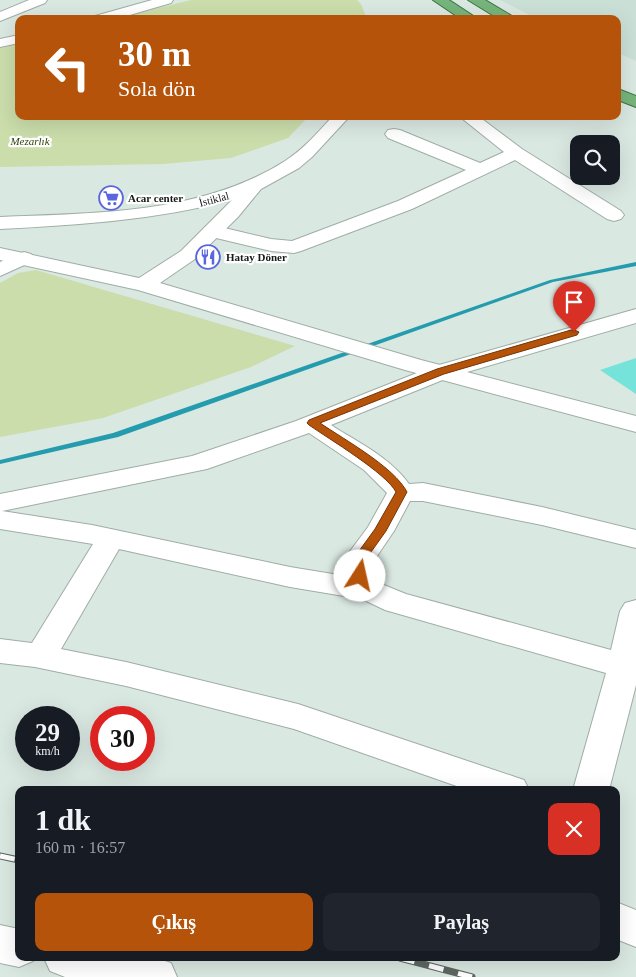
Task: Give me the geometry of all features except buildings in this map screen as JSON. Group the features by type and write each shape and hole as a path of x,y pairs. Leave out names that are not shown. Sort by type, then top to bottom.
{"highway":[{"path":"440,0 464,15"},
{"path":"475,0 503,15"},
{"path":"621,95 636,102"}],"street":[{"path":"0,17 40,0"},
{"path":"116,15 136,10 147,2 166,0"},
{"path":"0,44 15,40"},
{"path":"0,209 51,208 156,200 210,190 259,171 295,147 320,120"},
{"name":"İstiklal","path":"0,222 120,216 206,202 254,186 292,165 321,139 338,120"},
{"path":"472,120 516,153 614,216"},
{"path":"394,134 482,170"},
{"path":"212,231 271,245 294,247 405,205 516,153"},
{"path":"143,285 188,255 231,214 254,186"},
{"path":"0,249 24,258"},
{"path":"0,254 143,285 413,365 636,424"},
{"path":"0,270 24,258"},
{"path":"0,503 198,463 312,423 441,372 636,316"},
{"path":"312,423 372,464 397,484 402,492"},
{"path":"402,492 423,492 542,516 636,539"},
{"path":"368,590 360,576 360,558 380,531 402,492"},
{"path":"0,520 111,538 290,577 368,590 396,602 624,666"},
{"path":"40,656 111,538"},
{"path":"591,786 615,705 636,611"},
{"path":"0,651 40,656 126,674 298,717 499,786"},
{"path":"620,922 636,929"},
{"path":"0,944 15,947"},
{"path":"79,961 156,977"}],"shaded area":[{"path":"500,0 636,0 636,61 621,54 621,15 529,15"}],"green space":[{"path":"191,0 357,0 361,4 365,15 130,15"},
{"name":"Mezarlık","path":"15,45 15,120 305,120 288,138 231,158 163,164 0,167 0,48"},
{"path":"36,270 295,346 251,367 103,418 0,437 0,283 18,273"}],"waterway":[{"path":"0,462 115,435 552,281 636,264"}],"railway":[{"path":"0,856 15,859"},
{"path":"411,961 472,977"}],"place":[{"name":"Acar center","path":"111,198"},
{"name":"Hatay Döner","path":"208,257"}],"route":[{"path":"360,576 360,558 380,531 402,492 397,484 350,447 312,423 441,372 574,332"}]}
